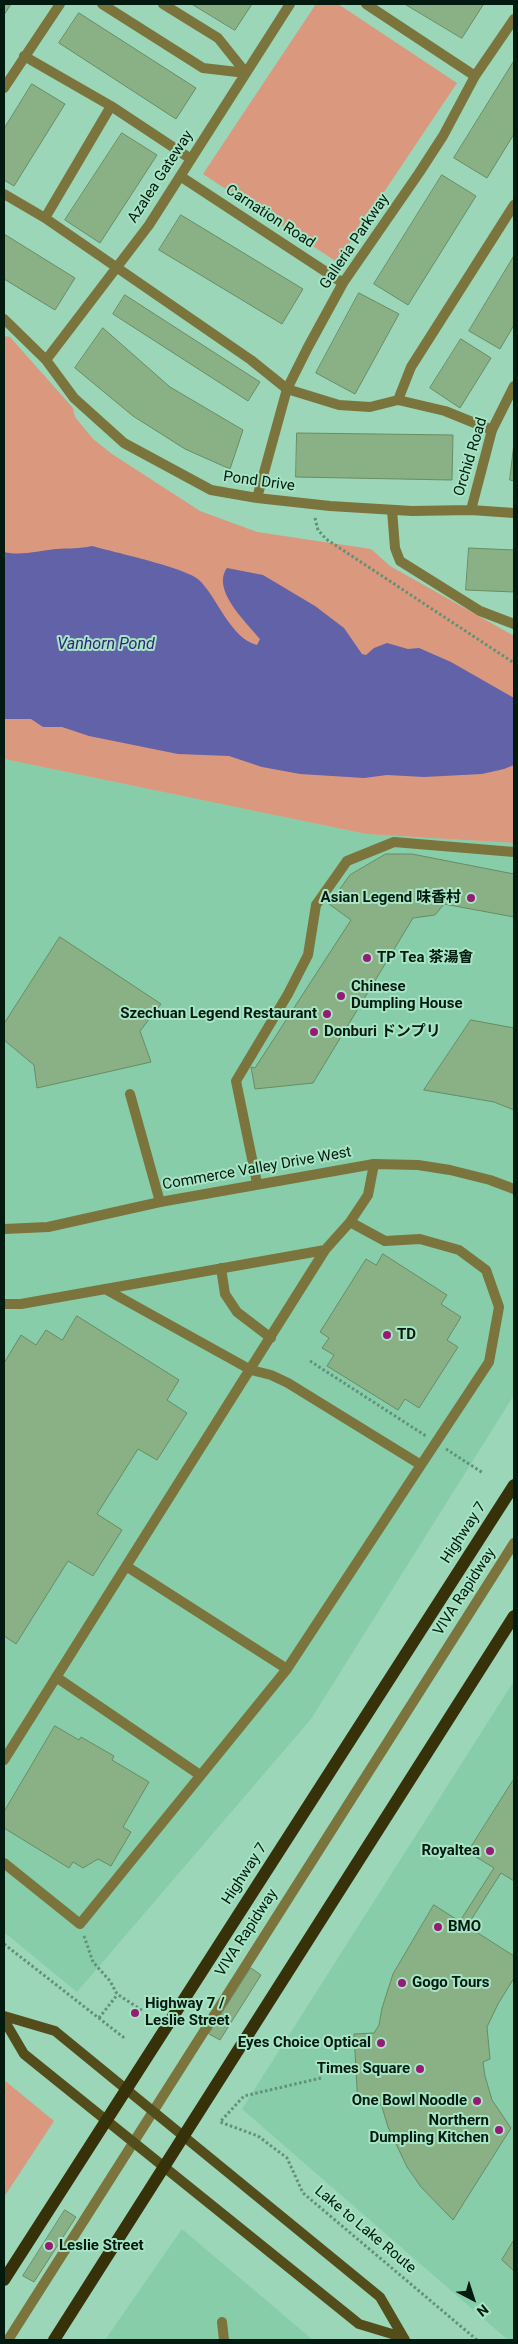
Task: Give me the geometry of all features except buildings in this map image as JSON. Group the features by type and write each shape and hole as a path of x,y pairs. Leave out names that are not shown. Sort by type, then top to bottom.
{"main road":[{"name":"Highway 7","path":"4,2280 514,1485"},
{"path":"54,2340 514,1616"},
{"path":"4,2018 55,2031 380,2297 403,2339"},
{"path":"4,2018 24,2054 359,2324 403,2339"}],"street":[{"path":"4,88 60,4"},
{"path":"102,4 203,68 246,73"},
{"path":"163,4 218,38 246,73"},
{"name":"Azalea Gateway","path":"46,360 149,224 290,4"},
{"path":"366,4 475,76"},
{"name":"Galleria Parkway","path":"257,498 287,389 343,283 442,136 475,76 514,19"},
{"path":"24,56 111,106 191,159"},
{"path":"45,218 111,106"},
{"name":"Carnation Road","path":"180,176 343,283"},
{"path":"4,194 45,218 251,360 287,389 338,405 370,407 398,400 445,411 492,430"},
{"path":"398,400 411,367 514,205"},
{"name":"Pond Drive","path":"4,320 46,360 74,398 124,443 211,490 257,498 311,504 392,510 471,510 514,513"},
{"name":"Orchid Road","path":"471,510 492,430 514,389"},
{"path":"392,510 395,548 400,561 480,611 514,624"},
{"path":"257,1183 236,1081 288,994 308,955 316,905 347,860 394,842 514,852"},
{"path":"130,1094 160,1202"},
{"path":"4,1760 325,1250 350,1222 368,1195 374,1164"},
{"name":"Commerce Valley Drive West","path":"4,1229 48,1227 257,1183 374,1164 418,1165 442,1169 490,1180 514,1189"},
{"path":"4,1863 80,1924 287,1669 489,1362 499,1307 486,1270 459,1250 420,1239 385,1240 350,1222"},
{"path":"4,1304 21,1304 325,1250"},
{"path":"221,1268 225,1294 237,1312 271,1338"},
{"path":"105,1289 251,1370 271,1375 288,1383 420,1465"},
{"name":"VIVA Rapidway","path":"8,2340 152,2110 514,1543"},
{"path":"126,1566 287,1669"},
{"path":"56,1677 200,1775"},
{"path":"222,2322 224,2340"}],"path":[{"path":"311,504 318,530 326,539 514,663"},
{"path":"310,1361 483,1473"},
{"path":"80,1924 93,1962 110,1982 117,1994 143,2011"},
{"path":"4,1944 123,2037 125,2036"},
{"path":"100,2018 117,1994"},
{"name":"Lake to Lake Route","path":"321,2078 244,2096 220,2122 258,2136 287,2158 303,2193 477,2340"}],"shaded area":[{"path":"316,4 338,4 457,83 337,262 203,174"},
{"path":"4,336 10,337 73,408 75,417 93,439 112,454 200,511 257,532 371,549 390,566 514,636 514,843 366,834 4,759"},
{"path":"4,759 366,834 514,843 514,1395 311,1719 77,1992 4,1932"},
{"name":"Times Square","path":"514,1681 514,2340 508,2340 242,2109"},
{"path":"4,2080 54,2121 4,2197"},
{"path":"182,2229 313,2340 105,2340"}],"water":[{"name":"Vanhorn Pond","path":"92,546 132,556 192,575 206,588 239,634 257,645 260,639 227,596 223,577 227,568 263,575 315,606 344,628 362,654 366,655 374,648 387,643 408,649 419,648 451,662 514,698 514,765 482,774 424,777 387,775 364,778 300,774 262,767 229,756 178,754 89,736 62,727 43,727 31,719 4,719 4,552 23,553"}],"place":[{"name":"Asian Legend 味香村","path":"471,898"},
{"name":"TP Tea 茶湯㑹","path":"367,958"},
{"name":"Chinese Dumpling House","path":"341,996"},
{"name":"Szechuan Legend Restaurant","path":"327,1014"},
{"name":"Donburi ドンプリ","path":"314,1032"},
{"name":"TD","path":"387,1335"},
{"name":"Royaltea","path":"490,1851"},
{"name":"BMO","path":"438,1927"},
{"name":"Gogo Tours","path":"402,1983"},
{"name":"Highway 7 / Leslie Street","path":"135,2013"},
{"name":"Eyes Choice Optical","path":"381,2043"},
{"name":"Times Square","path":"420,2069"},
{"name":"One Bowl Noodle","path":"477,2101"},
{"name":"Northern Dumpling Kitchen","path":"499,2130"},
{"name":"Leslie Street","path":"49,2246"}]}
